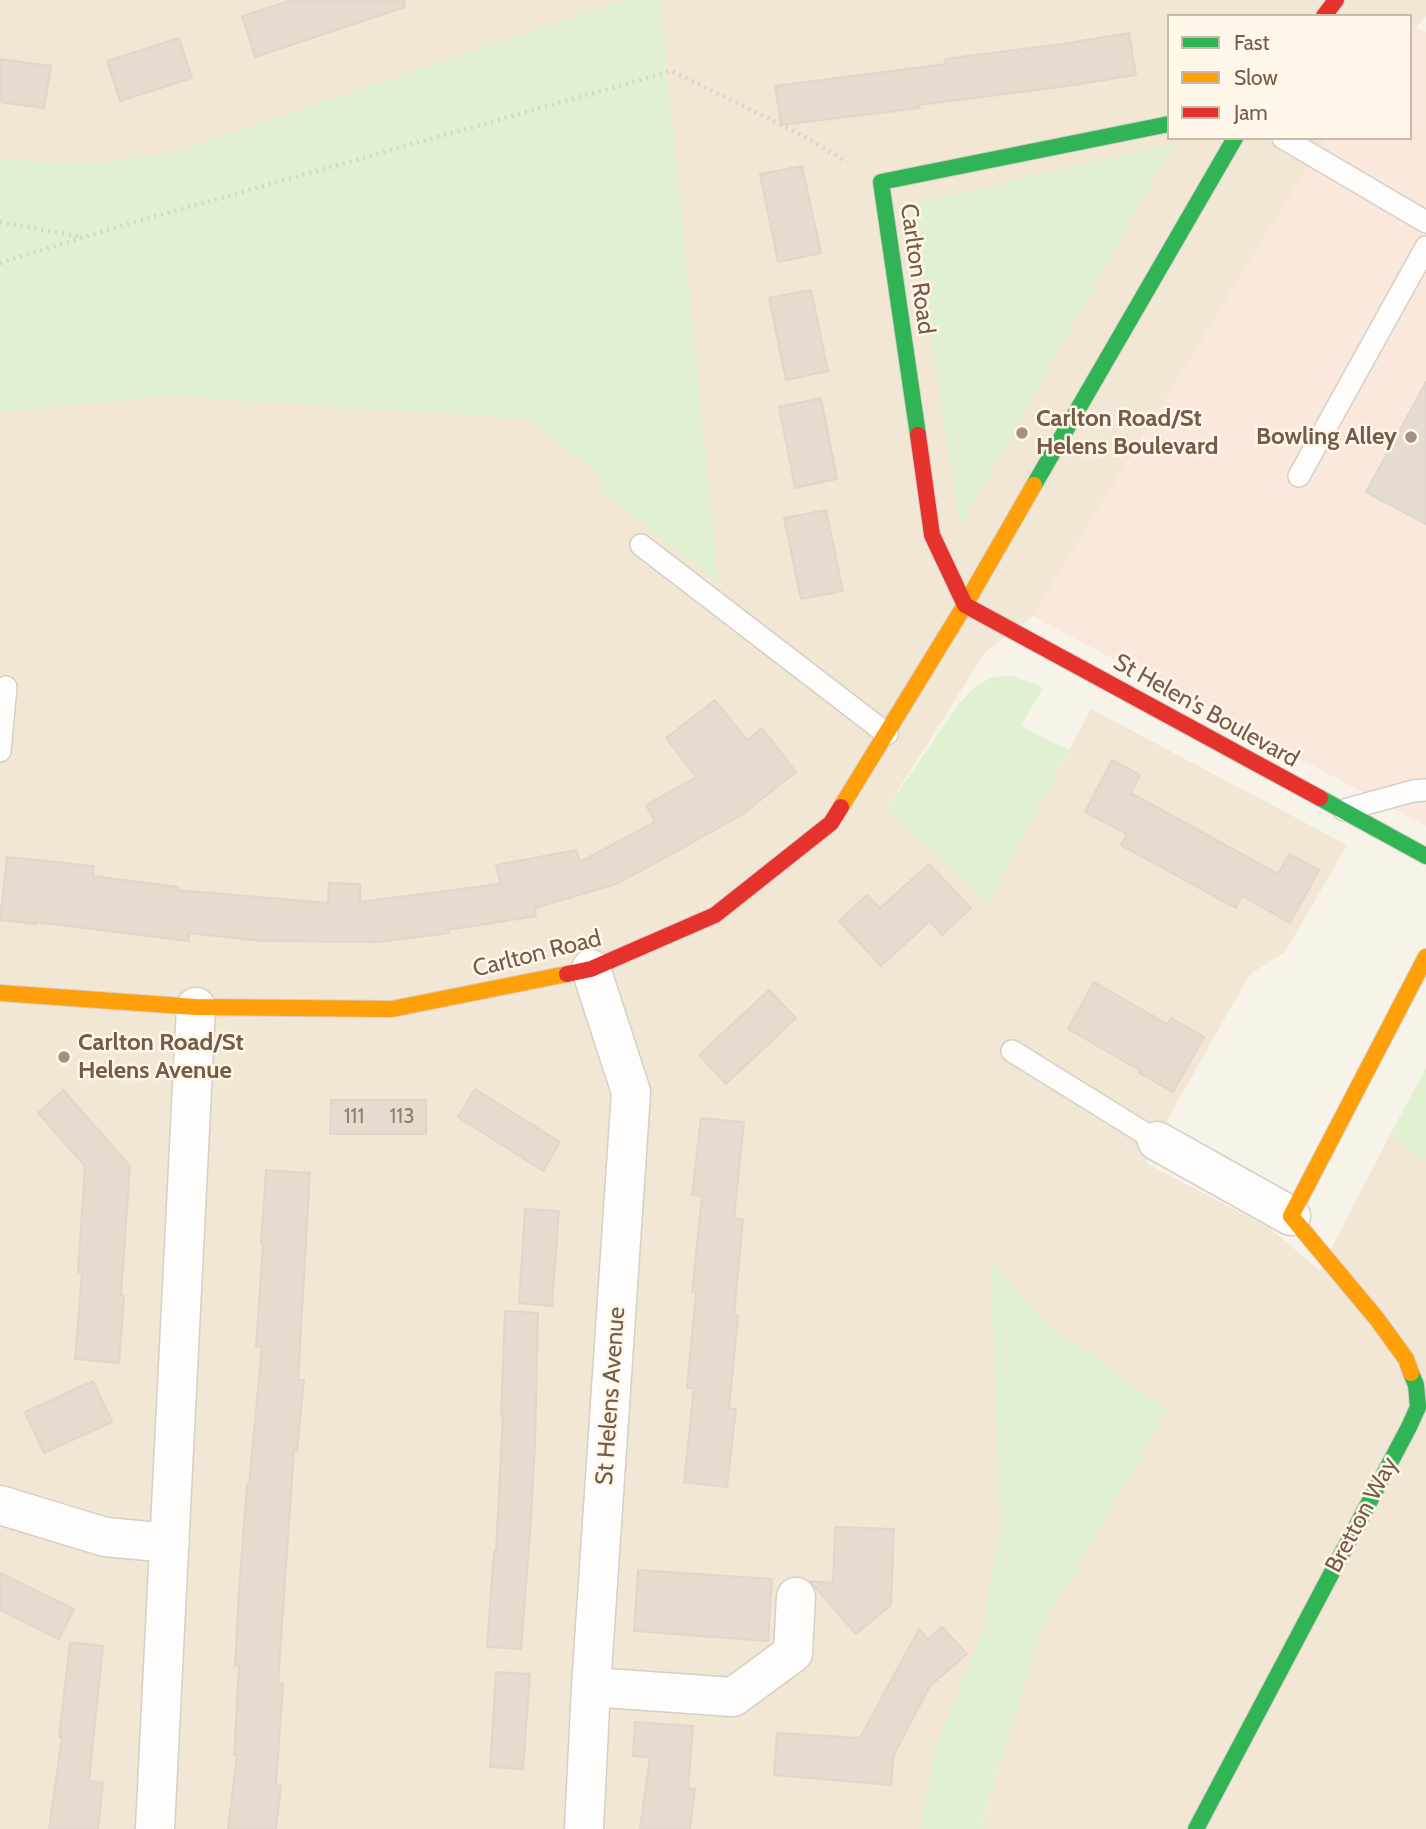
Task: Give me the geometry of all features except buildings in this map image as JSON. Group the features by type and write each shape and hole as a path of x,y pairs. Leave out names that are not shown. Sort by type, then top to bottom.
{"street":[{"name":"Carlton Road","path":"965,605 932,535 881,182 1167,124"},
{"name":"Carlton Road","path":"0,993 196,1007 392,1009 591,969 715,915 831,823 965,605 1234,140"},
{"name":"St Helen's Boulevard","path":"965,605 1426,856"},
{"path":"1291,1216 1426,957"},
{"name":"St Helens Avenue","path":"584,1829 631,1092 591,969"},
{"path":"155,1829 196,1007"},
{"name":"Bretton Way","path":"1157,1141 1291,1216 1377,1319 1405,1359 1416,1385 1418,1407 1196,1829"},
{"path":"0,1505 105,1537 170,1543"},
{"path":"592,1687 733,1697 793,1653 796,1597"}],"lane":[{"path":"1286,140 1426,222"},
{"path":"1299,476 1426,247"},
{"path":"640,545 887,734"},
{"path":"0,751 6,687"},
{"path":"1342,810 1426,790"},
{"name":"Bretton Way","path":"1012,1051 1157,1141"}],"path":[{"path":"0,263 672,71 802,135 881,182"},
{"path":"0,222 84,237"}],"shaded area":[{"path":"0,0 1426,0 1426,16 1412,32 1412,14 1167,14 1167,140 1326,140 1033,616 986,651 886,809 989,902 1091,709 1347,845 1285,952 1250,974 1172,1111 1146,1163 1270,1228 1320,1271 1390,1135 1426,1159 1426,1829 986,1829 981,1826 1041,1630 1168,1409 1047,1326 991,1259 1001,1528 982,1633 937,1742 920,1829 0,1829"},
{"path":"1416,27 1426,33 1426,826 1033,616 1326,140 1412,140 1412,32"}],"green space":[{"path":"623,0 660,0 718,583 603,493 598,474 527,419 171,396 0,412 0,159 113,161 176,152"},
{"path":"1174,143 961,527 909,205"},
{"path":"1011,676 1043,688 1021,726 1069,750 989,903 886,809 958,705 975,687 992,677"},
{"path":"1426,1068 1426,1159 1390,1135"},
{"path":"990,1258 1047,1326 1168,1409 1041,1630 981,1825 986,1829 920,1829 937,1742 982,1633 1001,1528"}],"traffic: fast":[{"path":"918,435 881,182 1167,124"},
{"path":"1034,485 1234,140"},
{"path":"1320,798 1426,856"},
{"path":"1196,1829 1409,1427 1418,1407 1416,1385 1411,1373"}],"traffic: slow":[{"path":"841,807 965,605 1034,485"},
{"path":"1411,1373 1406,1359 1377,1319 1291,1216 1426,957"},
{"path":"0,993 196,1007 392,1009 567,974"}],"traffic: jam":[{"path":"1326,14 1336,0"},
{"path":"918,435 932,535 965,605 1320,798"},
{"path":"567,974 591,969 715,915 831,823 841,807"}],"place":[{"name":"Carlton Road/St Helens Boulevard","path":"1022,433"},
{"name":"Bowling Alley","path":"1411,437"},
{"name":"Carlton Road/St Helens Avenue","path":"64,1057"}]}
